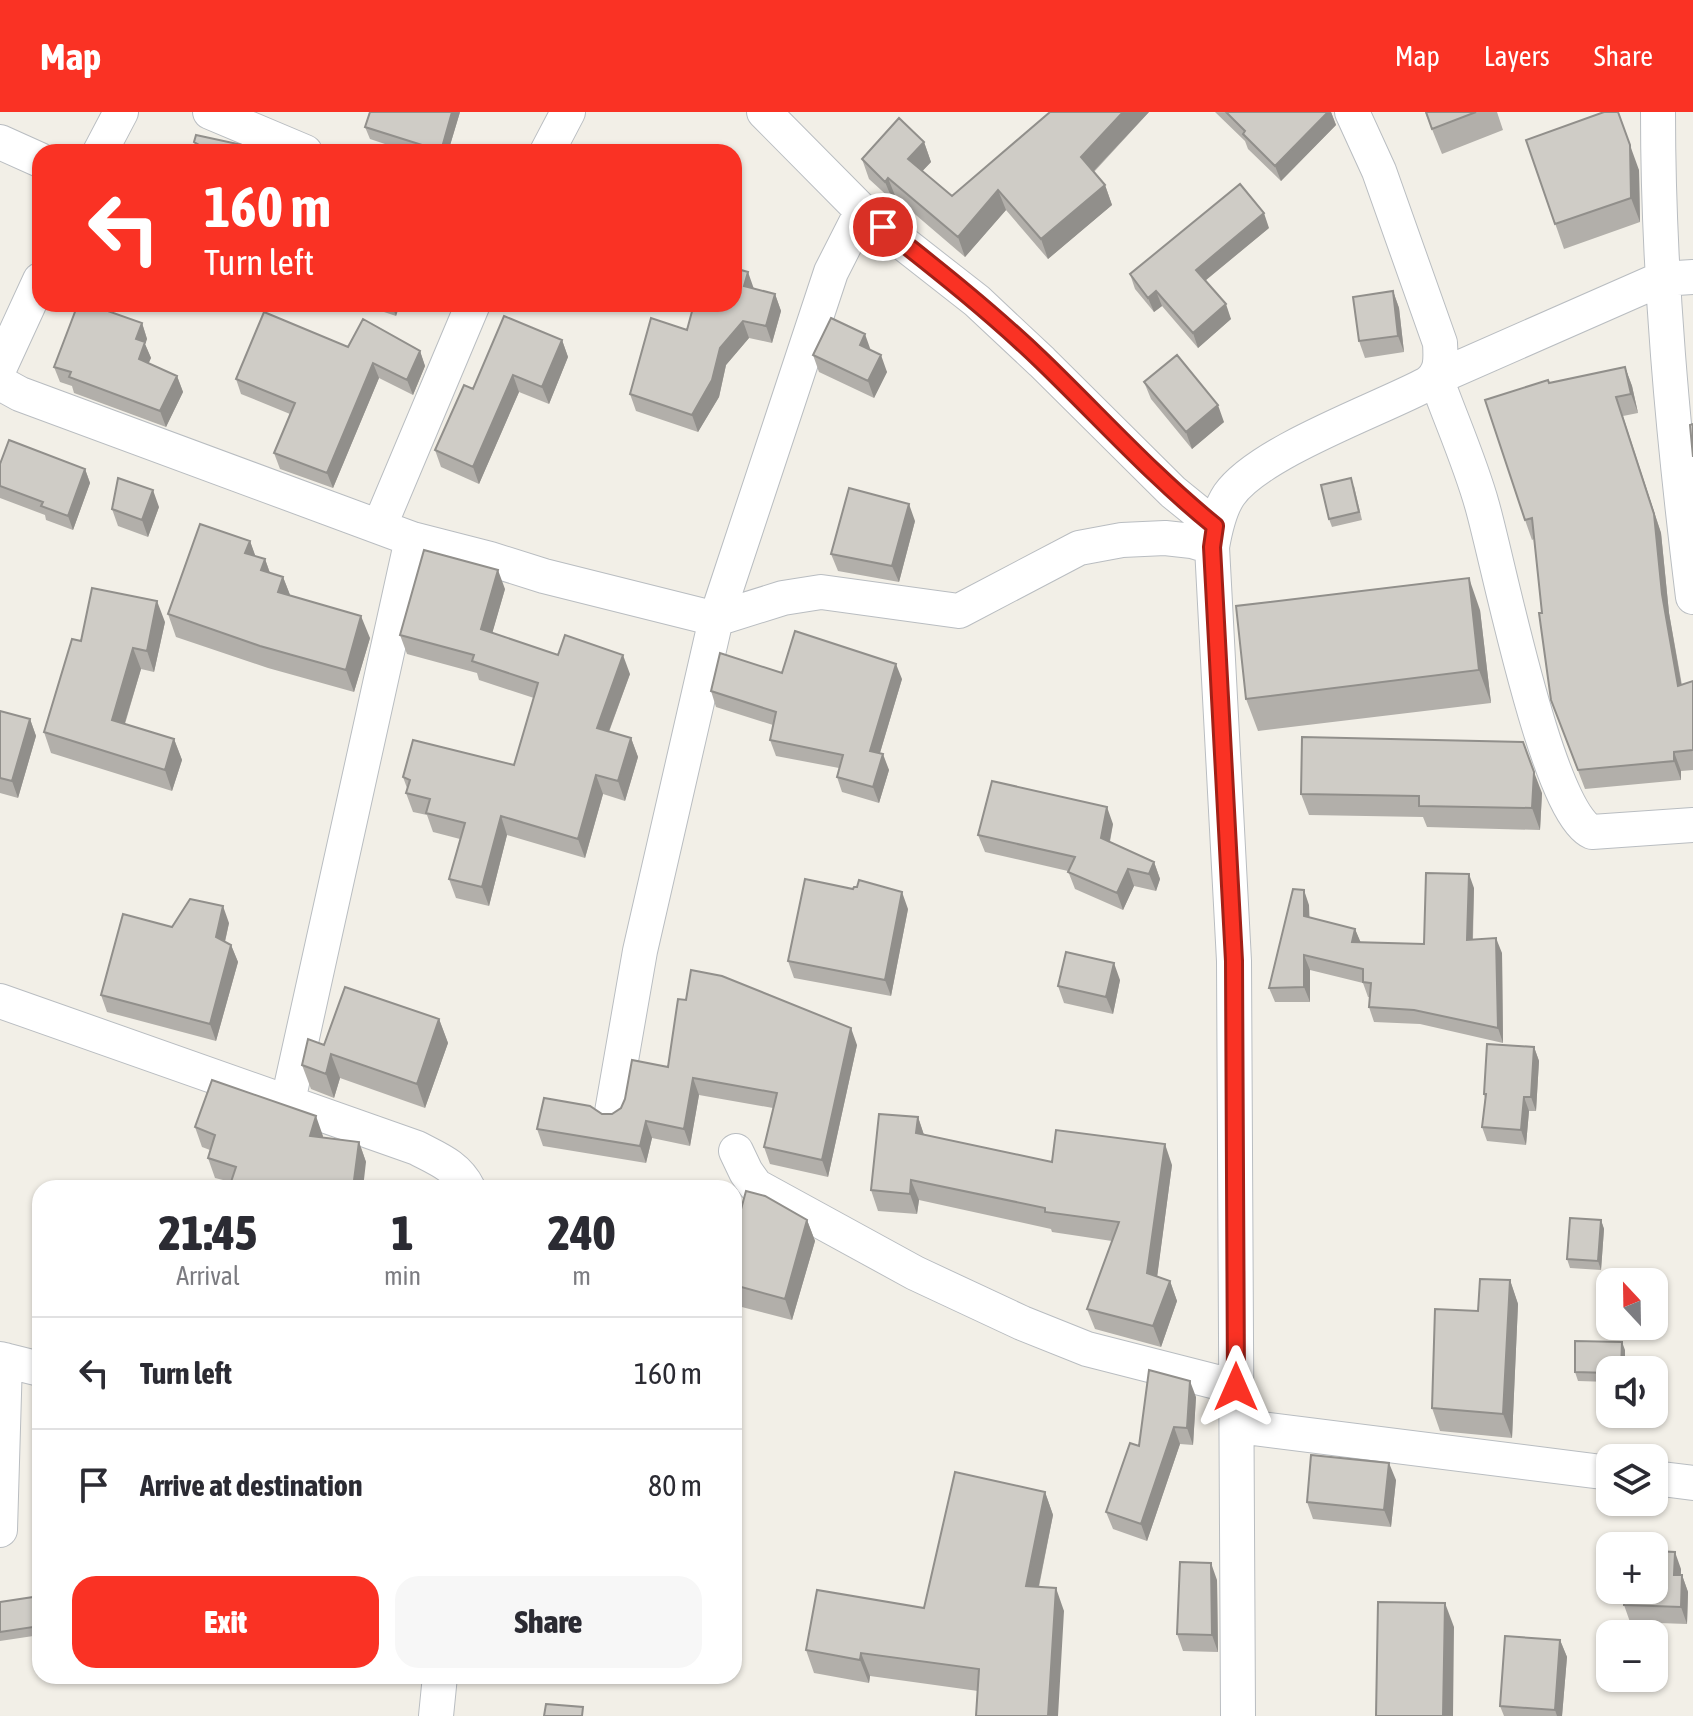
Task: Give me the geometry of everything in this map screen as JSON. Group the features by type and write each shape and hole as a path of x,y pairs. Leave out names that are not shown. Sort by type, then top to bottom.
{"street":[{"path":"104,144 121,112"},
{"path":"210,112 286,144"},
{"path":"551,144 568,112"},
{"path":"764,112 862,211 977,301 1042,362 1214,537"},
{"path":"1352,112 1379,171 1440,343 1441,357 1436,378 1482,504 1515,640 1550,757 1573,814 1583,828 1592,832 1693,825"},
{"path":"1658,112 1677,278 1675,453 1693,597"},
{"path":"0,142 32,156"},
{"path":"612,1112 643,938 716,619 831,272 862,211"},
{"path":"1238,1716 1234,961 1214,537 1230,494 1260,467 1436,378 1677,278"},
{"path":"0,367 32,297"},
{"path":"380,525 470,312"},
{"path":"0,383 20,394 412,539 716,619 783,598 821,592 959,611 1079,548 1122,540 1165,538 1192,541 1214,537"},
{"path":"288,1101 412,539"},
{"path":"0,1001 417,1148 453,1167 464,1180"},
{"path":"736,1151 756,1186 971,1301 1087,1349 1236,1387"},
{"path":"1,1510 3,1360 32,1367"},
{"path":"1237,1426 1596,1471"},
{"path":"1668,1480 1693,1483"},
{"path":"436,1716 439,1684"}],"building":[{"path":"370,112 452,112 443,144 419,144 365,127"},
{"path":"1050,112 1123,112 1081,157 1105,185 1041,239 998,190 958,237 888,178 885,182 862,159 899,118 924,142 908,159 952,196"},
{"path":"1226,112 1328,112 1275,166"},
{"path":"1426,112 1476,112 1432,129"},
{"path":"1604,112 1618,112 1630,145 1631,198 1555,224 1526,140"},
{"path":"196,135 238,144 198,144 194,142"},
{"path":"1240,184 1264,213 1196,270 1226,304 1193,333 1156,291 1148,298 1130,274"},
{"path":"742,270 748,272 744,286 775,294 766,326 743,321 720,348 712,380 692,415 630,394 651,318 687,330 692,312 742,312"},
{"path":"1393,291 1398,336 1359,341 1353,297"},
{"path":"75,312 111,312 142,323 136,339 145,342 139,359 177,376 160,411 69,377 71,372 54,367"},
{"path":"264,312 348,347 363,319 420,351 407,380 373,363 327,473 274,453 295,403 236,379"},
{"path":"504,316 562,340 542,387 513,375 473,467 435,450 464,385 473,389"},
{"path":"831,318 865,334 860,345 881,355 868,381 813,355"},
{"path":"1177,355 1218,405 1186,432 1144,382"},
{"path":"1625,367 1631,394 1616,397 1654,514 1662,594 1678,686 1693,681 1693,750 1674,752 1674,761 1578,770 1551,700 1539,613 1542,613 1532,518 1525,520 1485,400 1548,380 1549,383"},
{"path":"1693,424 1693,457 1690,425"},
{"path":"9,440 85,469 68,516 41,506 43,502 0,486 0,464"},
{"path":"118,478 153,490 142,520 112,509"},
{"path":"1351,478 1359,512 1329,519 1321,485"},
{"path":"849,488 909,504 892,566 831,554"},
{"path":"200,524 250,541 245,553 265,559 261,570 283,577 278,592 361,616 346,670 260,646 168,614"},
{"path":"424,550 498,570 481,629 558,655 565,635 623,655 597,728 631,738 618,781 596,775 578,839 501,816 482,887 449,879 465,823 426,813 430,799 406,793 410,780 403,777 413,740 514,765 538,683 472,661 474,655 400,635"},
{"path":"1469,578 1479,670 1246,699 1236,606"},
{"path":"92,588 157,601 147,651 133,648 112,720 174,739 165,770 44,732 72,639 81,641"},
{"path":"795,631 896,664 870,751 883,754 873,787 837,777 843,755 770,740 776,712 711,691 720,653 782,673"},
{"path":"0,711 30,719 12,781 0,778"},
{"path":"1302,737 1523,742 1534,772 1532,808 1419,806 1419,796 1301,794"},
{"path":"992,781 1107,807 1101,838 1154,862 1149,874 1128,869 1117,893 1068,872 1075,857 978,835"},
{"path":"1426,873 1469,874 1467,940 1496,938 1498,1028 1414,1010 1369,1007 1371,983 1363,982 1363,969 1304,955 1304,987 1269,988 1293,889 1304,890 1304,916 1355,929 1352,942 1424,944"},
{"path":"805,879 853,889 859,880 902,892 885,980 788,961"},
{"path":"190,899 223,906 216,937 231,945 210,1024 101,995 123,914 172,927"},
{"path":"1066,952 1114,963 1106,997 1058,986"},
{"path":"691,970 722,976 851,1028 822,1160 764,1147 777,1093 693,1078 684,1129 646,1121 640,1146 537,1129 544,1098 590,1106 602,1114 612,1114 621,1108 625,1099 632,1060 668,1067 678,999 686,1000"},
{"path":"345,987 439,1019 417,1084 331,1054 326,1074 302,1065 308,1039 324,1045"},
{"path":"1487,1044 1534,1047 1531,1097 1524,1097 1521,1130 1482,1127"},
{"path":"212,1080 316,1116 310,1136 359,1142 354,1180 232,1180 236,1167 208,1158 215,1135 195,1127"},
{"path":"879,1114 918,1117 916,1133 1052,1162 1056,1130 1165,1144 1147,1273 1170,1281 1153,1326 1087,1309 1119,1222 1045,1212 1045,1208 911,1180 910,1194 871,1190"},
{"path":"746,1191 765,1196 807,1220 785,1299 742,1287 742,1206"},
{"path":"1570,1218 1601,1220 1598,1261 1567,1259"},
{"path":"1480,1279 1510,1280 1503,1414 1432,1408 1435,1309 1478,1311"},
{"path":"1575,1341 1622,1342 1622,1356 1596,1356 1596,1373 1575,1372"},
{"path":"1149,1370 1190,1381 1187,1428 1174,1427 1141,1524 1106,1512 1130,1443 1139,1446"},
{"path":"1311,1455 1389,1463 1384,1510 1307,1502"},
{"path":"955,1472 1045,1492 1026,1586 1056,1588 1048,1716 976,1716 979,1669 861,1653 860,1660 806,1650 817,1590 924,1608"},
{"path":"1668,1552 1675,1552 1674,1575 1682,1575 1681,1607 1624,1605 1668,1604"},
{"path":"1180,1562 1211,1563 1212,1635 1177,1634"},
{"path":"32,1597 32,1627 0,1632 0,1602"},
{"path":"1378,1602 1445,1603 1443,1716 1376,1716"},
{"path":"1505,1636 1560,1640 1555,1710 1500,1706"},
{"path":"546,1704 583,1707 582,1716 544,1716"}],"route":[{"path":"883,227 977,301 1173,492 1215,526 1212,547 1234,961 1236,1387"}]}
